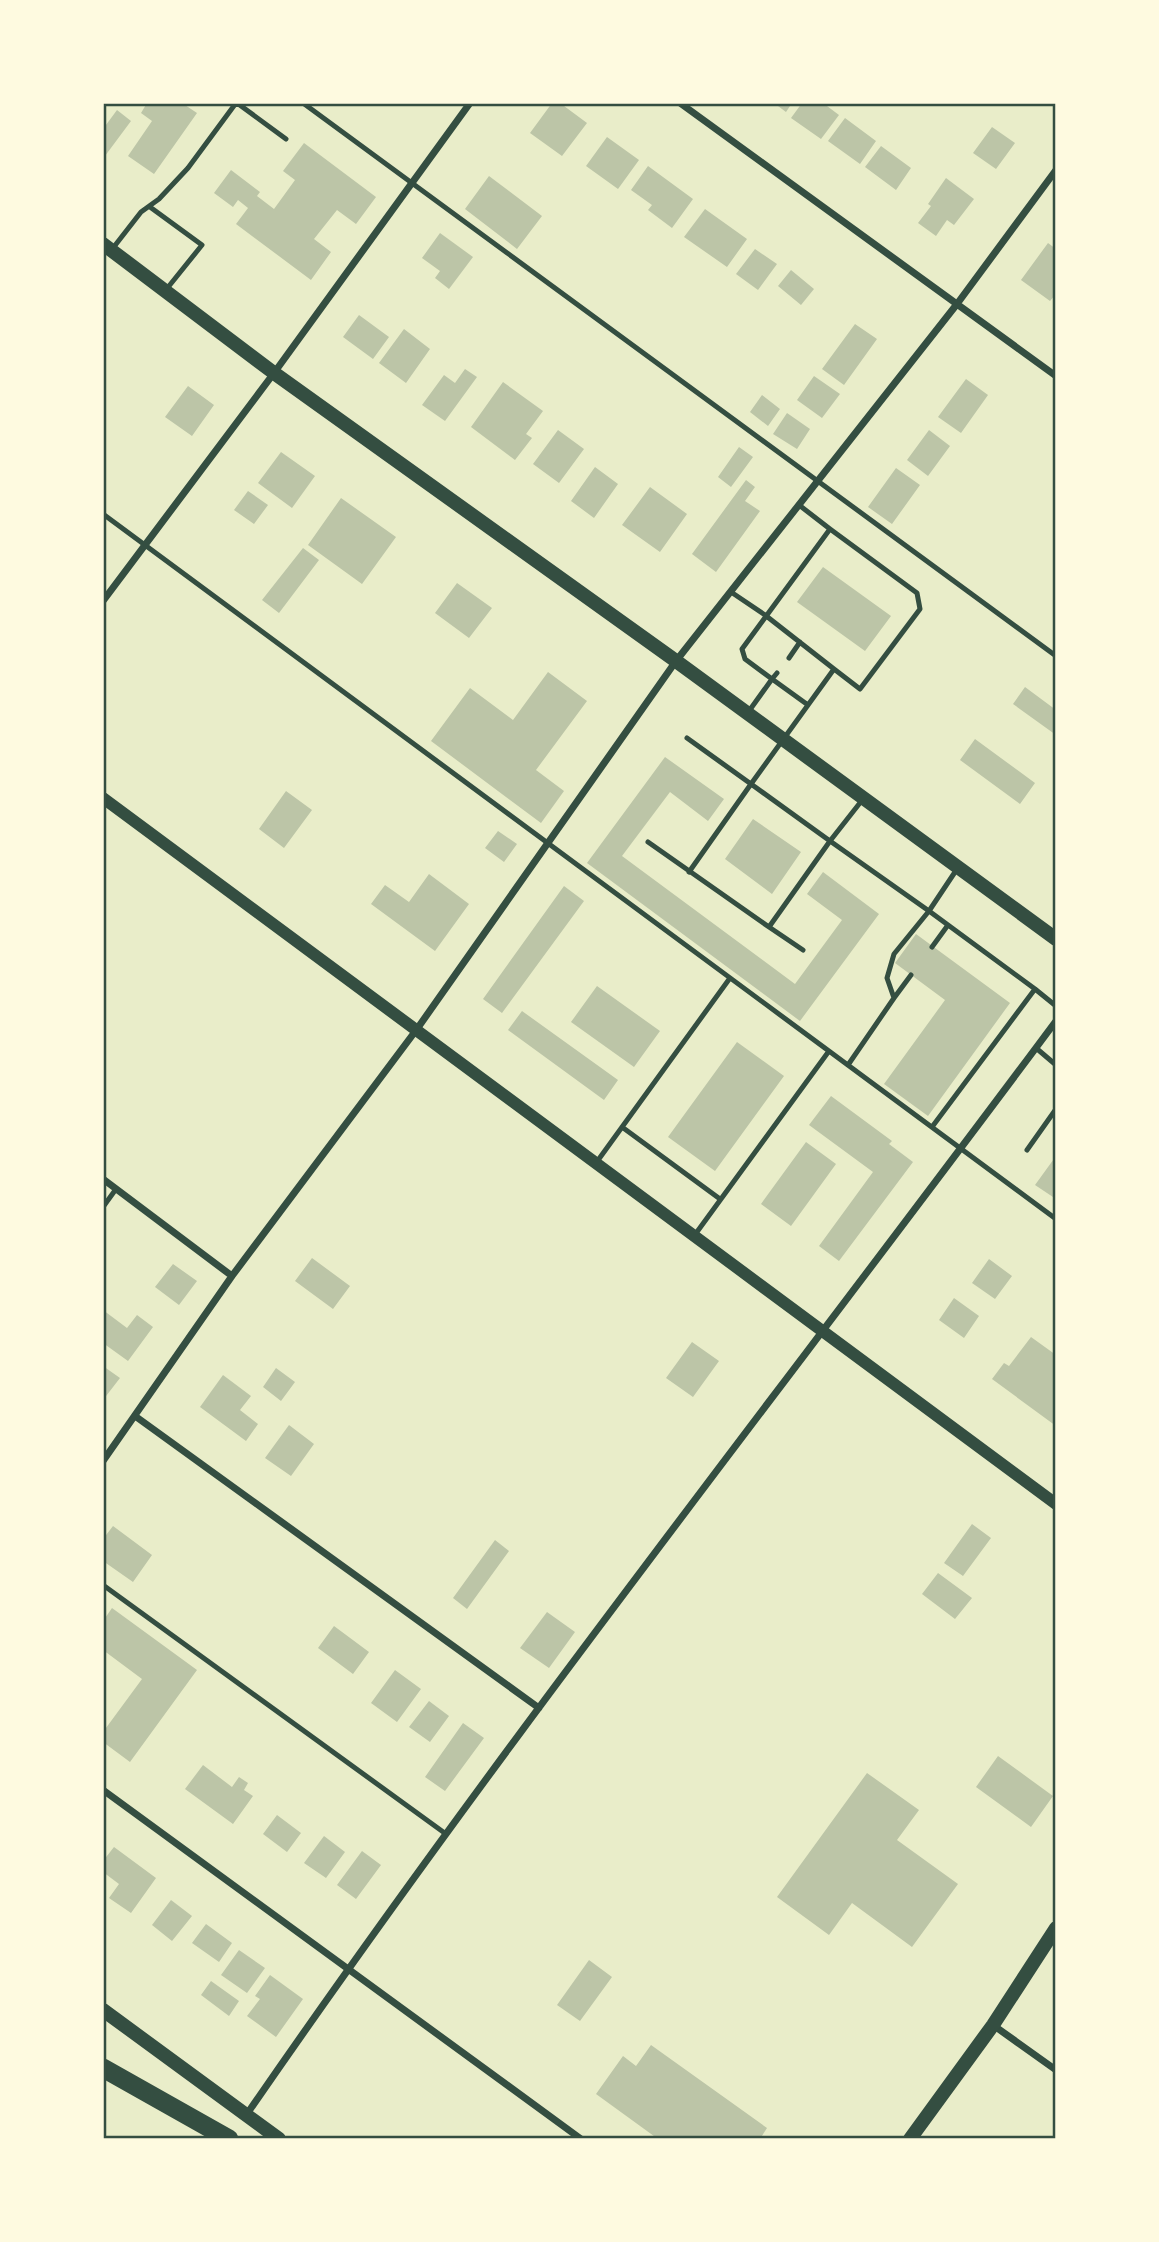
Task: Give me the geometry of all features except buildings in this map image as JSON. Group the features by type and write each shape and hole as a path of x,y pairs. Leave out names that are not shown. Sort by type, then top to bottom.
{"highway":[{"path":"103,2068 229,2139"}],"main road":[{"path":"107,247 274,373 748,713 1056,939"},
{"path":"911,2139 993,2025 1056,1928"},
{"path":"103,2010 279,2139"}],"street":[{"path":"103,601 274,373 470,103"},
{"path":"680,103 1056,376"},
{"path":"103,1461 232,1276 417,1029 676,662 957,304 1056,170"},
{"path":"103,798 1056,1504"},
{"path":"247,2115 348,1967 539,1708 1056,1021"},
{"path":"103,1179 232,1276"},
{"path":"135,1416 539,1708"},
{"path":"103,1790 581,2139"},
{"path":"993,2025 1056,2070"}],"lane":[{"path":"107,247 188,168 236,103 286,139"},
{"path":"303,103 1056,656"},
{"path":"150,207 202,246 165,291"},
{"path":"731,592 860,689 920,609 917,593 799,505"},
{"path":"103,514 1056,1219"},
{"path":"808,705 745,659 742,649 830,529"},
{"path":"789,658 800,642"},
{"path":"689,872 834,668"},
{"path":"748,713 777,673"},
{"path":"687,738 929,911 1056,1006"},
{"path":"769,928 863,798"},
{"path":"648,842 803,950"},
{"path":"894,998 887,978 894,954 929,911 958,868"},
{"path":"932,947 948,925"},
{"path":"848,1065 911,975"},
{"path":"596,1163 730,978"},
{"path":"932,1127 1035,989"},
{"path":"1036,1048 1056,1065"},
{"path":"694,1236 829,1051"},
{"path":"1027,1150 1056,1109"},
{"path":"622,1127 720,1199"},
{"path":"103,1207 116,1189"},
{"path":"103,1586 446,1834"}]}
